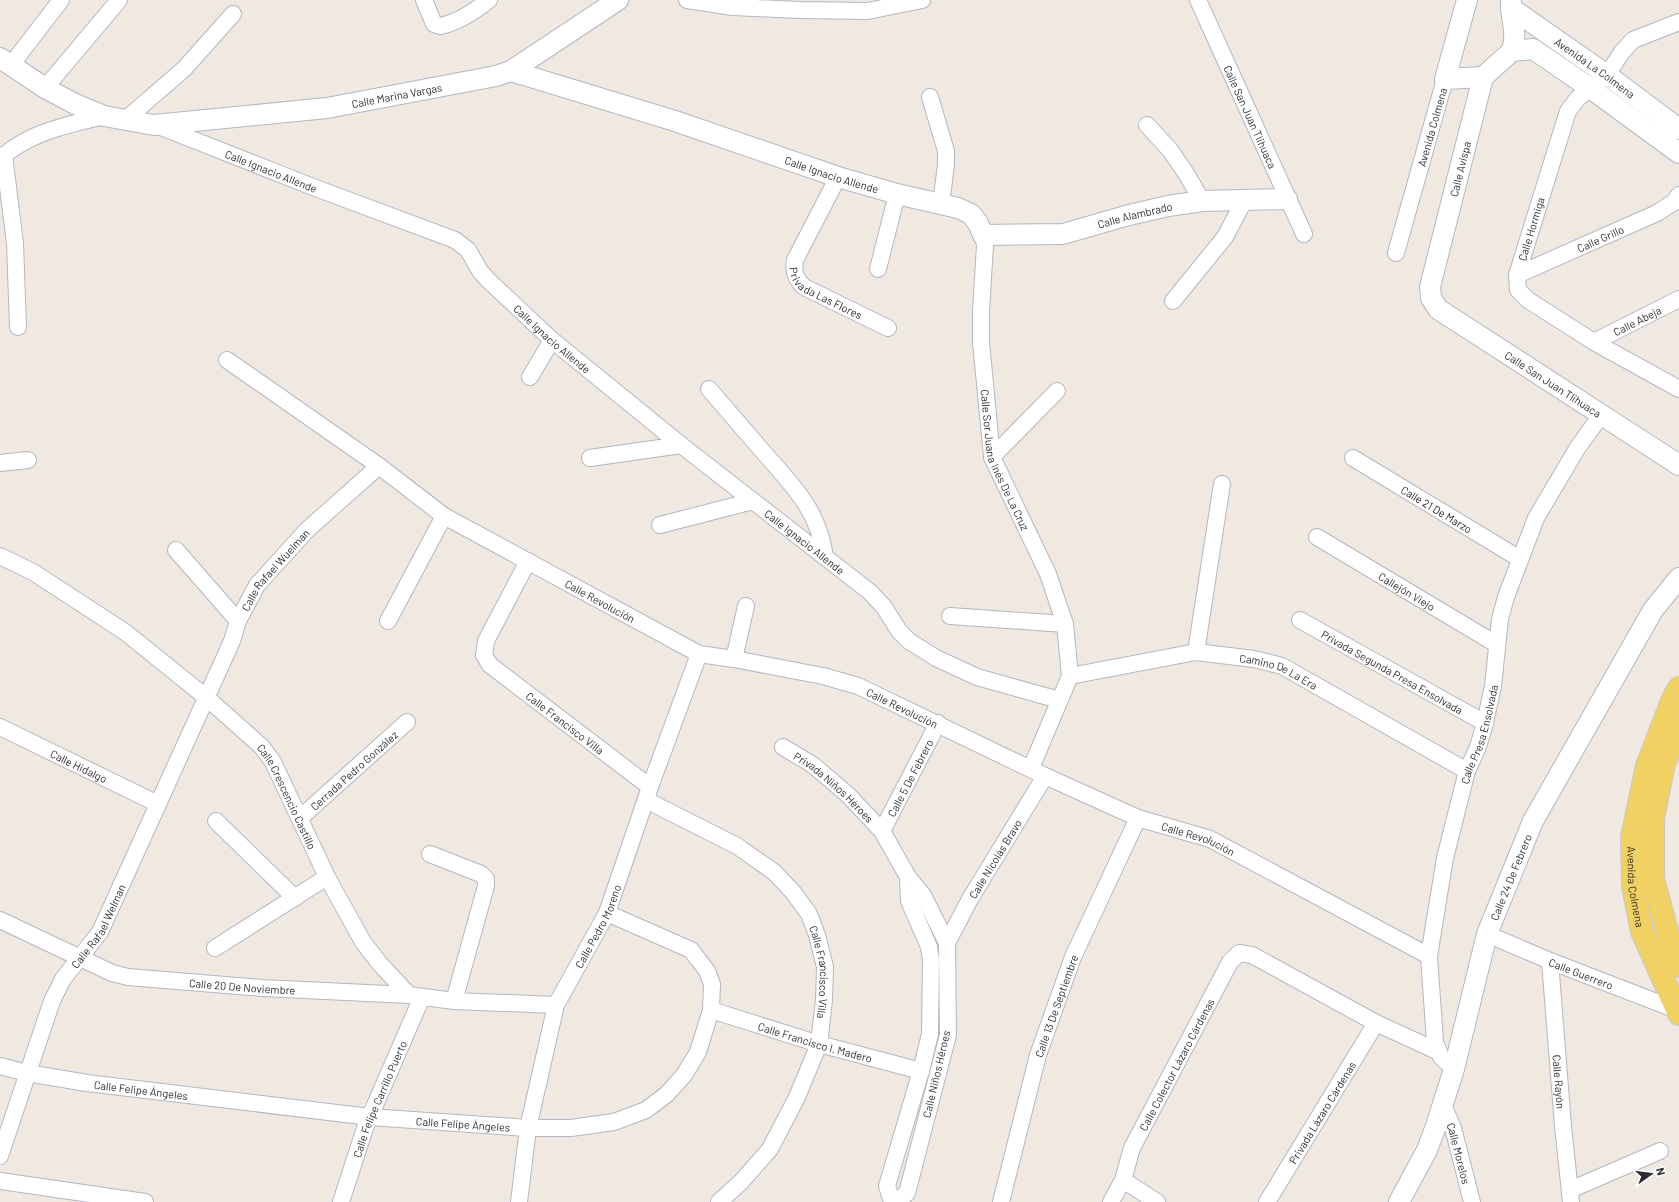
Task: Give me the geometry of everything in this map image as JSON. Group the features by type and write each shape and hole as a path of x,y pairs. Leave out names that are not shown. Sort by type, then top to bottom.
{"main road":[{"name":"Avenida Colmena","path":"1678,1012 1642,932 1633,886 1632,837 1647,766 1672,701 1679,688"},
{"name":"Avenida Colmena","path":"1679,727 1664,764 1653,818 1653,879 1673,953 1679,966"}],"street":[{"path":"5,62 61,0"},
{"path":"45,88 119,0"},
{"path":"424,0 434,24 440,26 459,20 475,11 489,0"},
{"name":"Calle Marina Vargas","path":"154,125 327,108 496,76 512,71 618,0"},
{"path":"687,0 733,7 843,5 868,11 922,0"},
{"name":"Calle San Juan Tlihuaca","path":"1198,0 1304,234"},
{"name":"Avenida Colmena","path":"1396,253 1467,0"},
{"path":"1446,79 1483,77 1512,51 1515,39 1515,30 1511,4"},
{"name":"Avenida La Colmena","path":"1511,4 1679,129"},
{"path":"125,120 184,69 233,14"},
{"name":"Calle Hormiga","path":"1679,22 1632,40 1607,75 1578,98 1568,111 1516,275 1518,290 1528,300 1594,342 1679,390"},
{"name":"Avenida La Colmena","path":"1512,51 1534,49 1679,153"},
{"name":"Calle Ignacio Allende","path":"5,62 45,88 75,104 104,116 154,125 455,240 468,250 480,271 488,280 552,340 681,445 870,592 884,607 899,630 909,641 936,658 977,677 1059,700"},
{"name":"Calle Ignacio Allende","path":"512,71 676,121 838,177 897,194 958,208 971,214 978,223 983,234"},
{"name":"Calle Avispa","path":"1431,298 1430,287 1483,77"},
{"path":"930,97 946,151 942,204"},
{"path":"18,327 15,242 2,157 25,140 47,131 104,116"},
{"path":"1147,124 1170,150 1202,201"},
{"name":"Privada Las Flores","path":"838,177 795,260 795,274 798,281 804,287 888,328"},
{"path":"878,269 897,194"},
{"name":"Calle Grillo","path":"1516,275 1658,213 1674,202 1679,195"},
{"path":"1172,301 1225,237 1245,199"},
{"name":"Calle Alambrado","path":"983,234 1063,234 1129,215 1168,206 1202,201 1288,199"},
{"name":"Calle Sor Juana Inés De La Cruz","path":"983,234 985,245 980,311 981,342 992,457 1048,574 1065,624 1070,676"},
{"name":"Calle San Juan Tlihuaca","path":"1431,298 1438,309 1679,465"},
{"name":"Calle Abeja","path":"1594,342 1679,299"},
{"path":"530,377 552,340"},
{"name":"Calle Revolución","path":"227,360 379,466 444,516 700,654 823,676 858,686 938,723 1045,776 1138,818 1210,839 1429,956"},
{"path":"709,389 801,495 815,520 823,540 825,557"},
{"path":"992,457 1057,391"},
{"name":"Calle Presa Ensolvada","path":"1437,1051 1434,1035 1429,956 1445,858 1468,771 1478,747 1485,724 1493,686 1496,644 1500,619 1520,559 1536,518 1578,447 1602,414"},
{"path":"590,458 681,445"},
{"name":"Calle 21 De Marzo","path":"1353,458 1520,559"},
{"path":"0,463 28,460"},
{"name":"Calle Rafael Wuelman","path":"206,698 232,641 238,621 257,585 307,530 379,466"},
{"path":"1196,652 1222,484"},
{"path":"660,524 753,501"},
{"path":"388,621 444,516"},
{"name":"Callejón Viejo","path":"1317,537 1496,644"},
{"path":"176,550 238,621"},
{"name":"Calle Crescencio Castillo","path":"0,556 33,572 125,632 206,698 262,747 273,762 327,877 363,942 380,964 416,996"},
{"name":"Calle Francisco Villa","path":"528,561 486,641 484,655 490,665 648,793 737,846 774,872 793,892 809,914 817,935 825,966 824,1000 819,1044 797,1097 770,1149 741,1182 719,1202"},
{"name":"Calle 24 De Febrero","path":"1399,1202 1426,1150 1443,1105 1454,1069 1487,934 1533,821 1653,610 1679,578"},
{"path":"734,659 746,606"},
{"path":"950,616 1065,624"},
{"name":"Privada Segunda Presa Ensolvada","path":"1300,620 1485,724"},
{"name":"Camino De La Era","path":"1070,676 1196,652 1254,659 1282,666 1468,771"},
{"name":"Calle Pedro Moreno","path":"519,1202 528,1128 556,1005 606,913 648,793 700,654"},
{"path":"1030,768 1070,676"},
{"name":"Calle Rafael Welman","path":"0,1156 52,1001 63,978 100,932 206,698"},
{"name":"Cerrada Pedro González","path":"300,818 407,722"},
{"name":"Calle 5 De Febrero","path":"882,831 938,723"},
{"name":"Calle Hidalgo","path":"0,727 158,804"},
{"name":"Privada Niños Héroes","path":"783,747 813,765 848,795 882,831"},
{"name":"Calle Nicolás Bravo","path":"947,943 970,899 1045,776"},
{"name":"Calle 13 De Septiembre","path":"1001,1202 1038,1055 1073,957 1138,818"},
{"path":"216,821 295,898"},
{"name":"Calle Niños Héroes","path":"882,831 908,877 923,895 947,943 948,1035 908,1193 896,1202"},
{"path":"430,854 481,874 486,879 486,886 454,1001"},
{"path":"215,948 327,877"},
{"name":"Calle Niños Héroes","path":"892,1202 887,1186 921,1071 930,1034 931,960 925,937 909,901 908,877"},
{"name":"Calle Felipe Ángeles","path":"0,1066 27,1073 87,1083 370,1117 528,1128 571,1128 614,1122 646,1110 667,1094 684,1075 698,1052 711,1010 712,984 707,971 691,950 606,913"},
{"name":"Calle 20 De Noviembre","path":"0,920 112,973 128,977 262,988 416,996"},
{"name":"Calle Guerrero","path":"1487,934 1678,1012"},
{"name":"Calle Colector Lázaro Cárdenas","path":"1122,1180 1132,1148 1230,962 1239,953 1252,955 1376,1023"},
{"name":"Calle Rayón","path":"1550,961 1562,1118 1570,1196"},
{"path":"416,996 454,1001 556,1005"},
{"name":"Calle Felipe Carrillo Puerto","path":"340,1202 370,1117 416,996"},
{"name":"Calle Francisco I. Madero","path":"711,1010 819,1044 921,1071"},
{"path":"1376,1023 1437,1051 1441,1057 1454,1069"},
{"name":"Privada Lázaro Cárdenas","path":"1267,1202 1376,1023"},
{"name":"Calle Morelos","path":"1443,1105 1454,1128 1472,1202"},
{"path":"1570,1196 1660,1151"},
{"path":"1112,1202 1122,1180 1157,1202"},
{"path":"0,1181 145,1202"}]}
